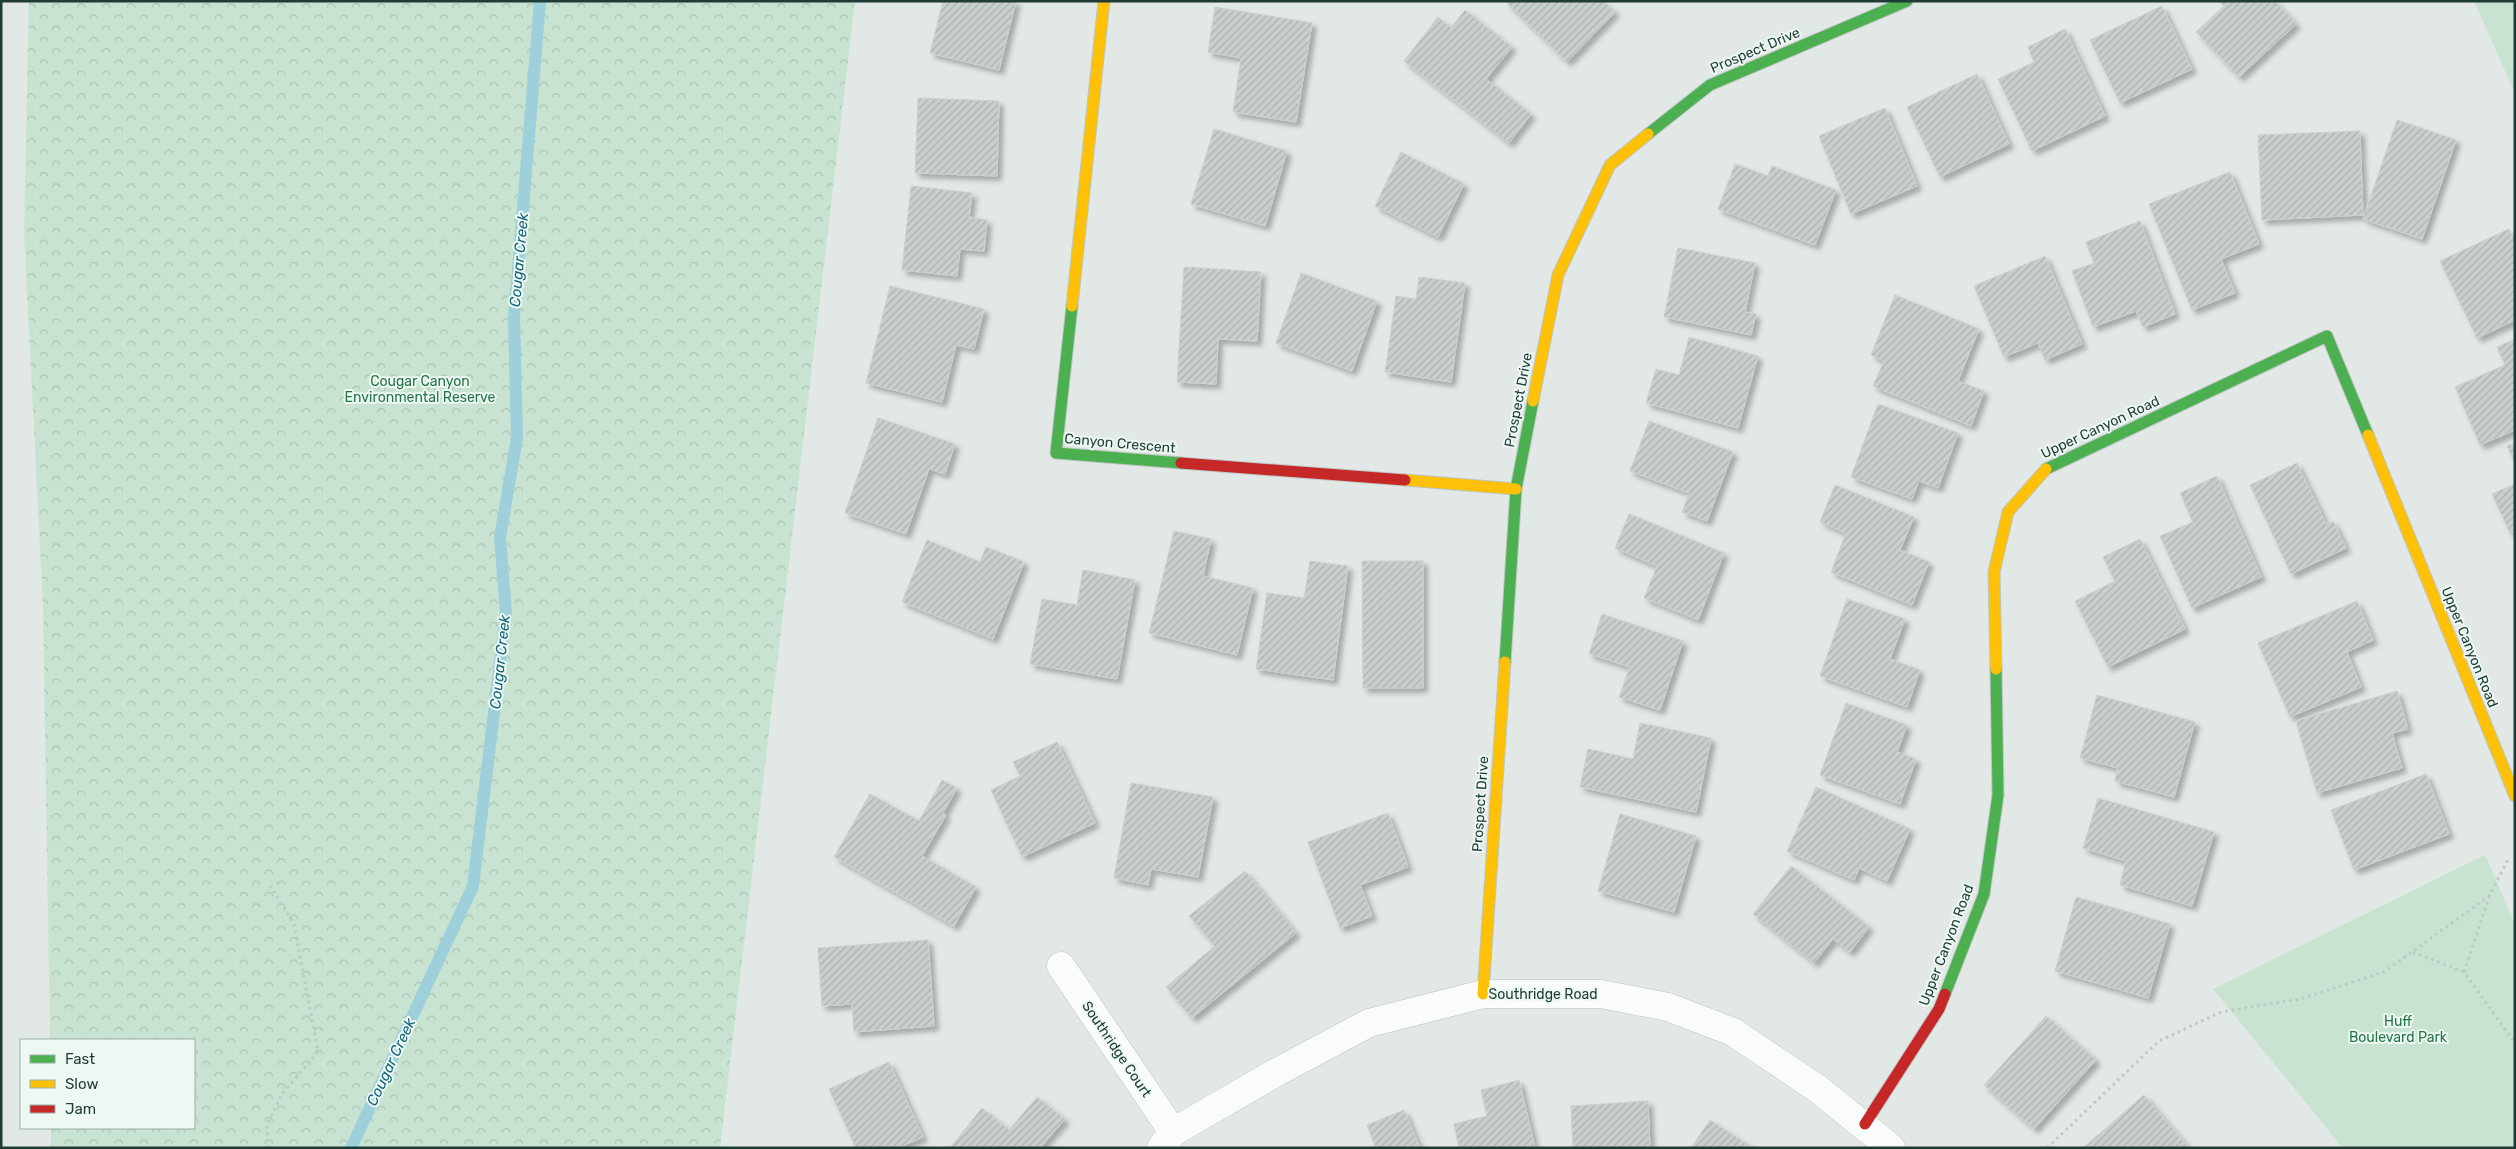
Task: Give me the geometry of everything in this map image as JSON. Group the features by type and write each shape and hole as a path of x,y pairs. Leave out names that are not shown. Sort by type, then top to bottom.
{"street":[{"name":"Canyon Crescent","path":"1104,1 1056,453 1516,489"},
{"name":"Prospect Drive","path":"1484,994 1516,489 1558,275 1610,165 1710,85 1908,1"},
{"name":"Upper Canyon Road","path":"1864,1124 1939,1009 1984,894 1998,795 1994,572 2008,512 2043,470 2327,336 2515,796"},
{"name":"Southridge Court","path":"1060,966 1167,1140"},
{"name":"Southridge Road","path":"1167,1140 1277,1072 1369,1023 1484,994 1601,994 1668,1007 1733,1032 1818,1089 1864,1124 1891,1148"}],"path":[{"path":"2464,972 2489,896 2509,858"},
{"path":"268,1148 267,1126 282,1094 318,1052 294,924 269,884"},
{"path":"2047,1148 2160,1041 2221,1012 2300,1000 2384,972 2489,896"},
{"path":"2412,952 2464,972 2515,1043"}],"green space":[{"name":"Cougar Canyon Environmental Reserve","path":"29,1 855,1 720,1148 51,1148 51,1129 195,1129 195,1039 50,1039 43,604 24,234"},
{"path":"2474,1 2515,1 2515,93"},
{"name":"Huff Boulevard Park","path":"2485,855 2515,924 2515,1148 2343,1148 2213,989"}],"building":[{"path":"943,1 1016,1 999,70 930,53"},
{"path":"1505,1 1603,1 1615,12 1567,62"},
{"path":"2219,1 2275,1 2296,24 2239,77 2196,32 2224,6"},
{"path":"2162,6 2192,69 2120,103 2090,40"},
{"path":"1215,7 1312,23 1296,122 1233,112 1241,58 1208,52"},
{"path":"1465,10 1512,47 1486,79 1531,114 1509,143 1404,61 1438,17 1451,28"},
{"path":"2065,29 2105,116 2032,151 1998,79 2034,62 2028,47"},
{"path":"1977,74 2009,144 1940,177 1907,107"},
{"path":"918,98 999,101 997,176 915,173"},
{"path":"1885,108 1917,186 1851,214 1819,136"},
{"path":"2397,120 2456,140 2422,239 2363,219"},
{"path":"1214,129 1287,151 1265,226 1191,204"},
{"path":"2360,131 2363,215 2262,220 2258,135"},
{"path":"1401,152 1464,184 1438,237 1375,206"},
{"path":"1735,164 1768,176 1772,166 1836,190 1815,245 1718,209"},
{"path":"2230,172 2259,244 2221,259 2235,293 2192,310 2149,204"},
{"path":"911,186 972,193 969,217 987,220 984,251 960,249 957,276 902,270"},
{"path":"2140,221 2175,314 2143,327 2136,311 2093,327 2072,271 2094,263 2086,242"},
{"path":"2509,229 2515,242 2515,320 2477,338 2440,261"},
{"path":"1678,248 1755,263 1745,312 1756,314 1751,335 1664,317"},
{"path":"2045,256 2082,344 2045,360 2038,343 2004,357 1974,286"},
{"path":"1184,267 1261,272 1257,341 1218,339 1216,384 1177,382"},
{"path":"1301,273 1377,301 1352,371 1276,343"},
{"path":"1419,277 1465,283 1451,382 1385,372 1396,296 1416,299"},
{"path":"890,286 984,309 974,349 956,345 942,402 866,383"},
{"path":"1895,295 1979,329 1958,381 1984,391 1971,426 1873,386 1884,361 1871,355"},
{"path":"1689,337 1758,356 1738,428 1646,403 1656,369 1679,375"},
{"path":"2515,339 2515,430 2480,445 2455,387 2505,365 2497,347"},
{"path":"1878,404 1958,433 1938,488 1919,481 1912,499 1851,477"},
{"path":"878,418 955,444 945,474 929,469 906,534 845,513"},
{"path":"1649,421 1733,452 1707,521 1682,512 1689,493 1630,471"},
{"path":"2515,443 2515,463 2507,446"},
{"path":"2297,463 2326,524 2333,521 2346,548 2291,574 2250,485"},
{"path":"2217,476 2261,577 2192,608 2160,536 2193,522 2180,493"},
{"path":"2515,484 2515,531 2510,533 2492,494"},
{"path":"1835,485 1914,517 1900,550 1929,562 1912,605 1831,572 1846,533 1820,522"},
{"path":"1629,514 1724,553 1698,620 1644,598 1657,566 1615,548"},
{"path":"1174,531 1211,539 1203,576 1253,588 1237,655 1149,633"},
{"path":"2140,539 2185,629 2108,667 2075,601 2115,581 2103,557"},
{"path":"927,540 980,562 986,547 1024,562 993,639 902,602"},
{"path":"1310,561 1348,566 1333,680 1256,669 1267,593 1304,598"},
{"path":"1362,561 1423,561 1423,688 1363,688"},
{"path":"1083,570 1135,580 1117,679 1030,664 1042,599 1077,605"},
{"path":"1847,599 1905,619 1890,659 1920,670 1907,707 1820,676"},
{"path":"2357,601 2373,640 2347,652 2361,687 2290,717 2258,643"},
{"path":"1602,614 1683,641 1660,710 1619,697 1630,667 1589,654"},
{"path":"2397,691 2408,729 2392,733 2402,768 2317,793 2296,721"},
{"path":"2097,695 2195,722 2174,797 2115,781 2118,768 2080,758"},
{"path":"1846,703 1907,725 1897,752 1916,759 1900,804 1820,775"},
{"path":"1640,723 1711,738 1696,812 1580,787 1588,749 1633,759"},
{"path":"1057,742 1095,823 1022,857 991,790 1020,776 1013,762"},
{"path":"2426,774 2449,834 2354,870 2331,810"},
{"path":"942,780 957,788 943,813 946,815 922,856 976,887 954,926 834,857 870,794 919,821"},
{"path":"1131,783 1213,797 1198,877 1151,869 1148,885 1114,878"},
{"path":"1816,787 1910,829 1887,881 1859,868 1854,880 1787,851"},
{"path":"2098,798 2214,832 2192,906 2120,885 2126,861 2083,848"},
{"path":"1388,813 1408,867 1360,885 1372,916 1340,928 1308,842"},
{"path":"1620,814 1696,836 1674,912 1598,891"},
{"path":"1791,866 1869,927 1850,952 1833,939 1814,963 1753,914"},
{"path":"1245,871 1296,933 1192,1018 1166,987 1215,946 1189,916"},
{"path":"2076,897 2170,924 2148,998 2055,971"},
{"path":"928,940 934,1026 854,1032 852,1004 822,1006 818,948"},
{"path":"2046,1016 2096,1060 2034,1129 1984,1085"},
{"path":"889,1062 923,1137 898,1148 856,1148 829,1089"},
{"path":"1519,1080 1535,1148 1459,1148 1454,1124 1487,1116 1481,1090"},
{"path":"2144,1095 2189,1148 2083,1148"},
{"path":"1037,1097 1065,1119 1040,1148 950,1148 982,1108 1009,1130"},
{"path":"1648,1101 1650,1148 1573,1148 1571,1106"},
{"path":"1404,1110 1420,1148 1376,1148 1367,1125"},
{"path":"1710,1120 1753,1148 1691,1148"}],"waterway":[{"name":"Cougar Creek","path":"351,1148 473,886 506,613 500,537 517,438 514,317 540,1"}],"traffic: fast":[{"path":"1648,134 1710,85 1907,1"},
{"path":"1072,306 1056,453 1181,463"},
{"path":"2046,469 2327,336 2368,435"},
{"path":"1505,662 1516,489 1533,401"},
{"path":"1945,994 1984,894 1998,795 1996,669"}],"traffic: slow":[{"path":"1072,306 1104,1"},
{"path":"1533,401 1558,275 1610,165 1648,134"},
{"path":"2368,435 2515,796"},
{"path":"1996,669 1994,572 2008,512 2046,469"},
{"path":"1405,480 1516,489"},
{"path":"1483,994 1505,662"}],"traffic: jam":[{"path":"1181,463 1405,480"},
{"path":"1865,1124 1939,1009 1945,994"}]}
